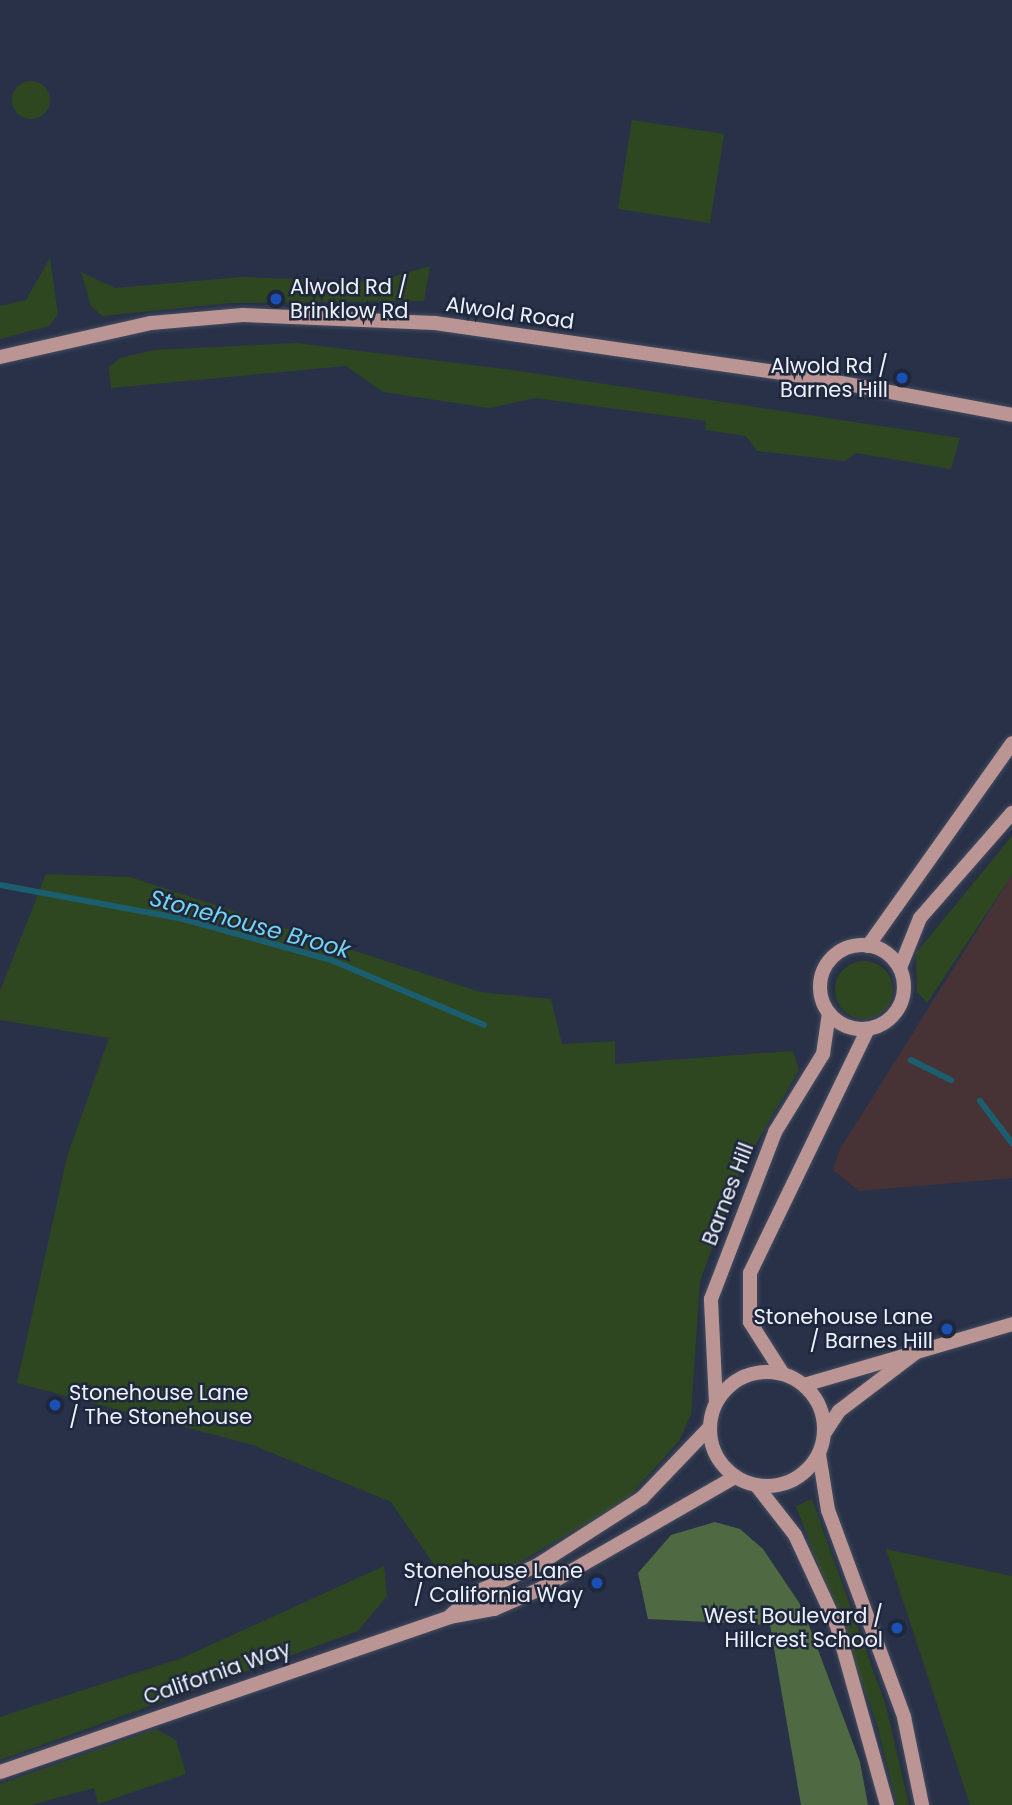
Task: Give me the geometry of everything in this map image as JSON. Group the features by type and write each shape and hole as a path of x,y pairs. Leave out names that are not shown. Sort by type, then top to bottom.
{"main road":[{"name":"Alwold Road","path":"0,357 196,319 421,322 815,378 1012,415"},
{"path":"868,946 1012,743"},
{"path":"824,1435 820,1407 804,1385 783,1374 750,1322 750,1273 868,1029 900,1006 900,968 920,918 1012,813"},
{"path":"868,1029 830,1013 821,995 823,971 842,950 868,946 900,968"},
{"name":"Barnes Hill","path":"716,1403 711,1299 775,1132 822,1054 830,1013"},
{"path":"804,1385 924,1346 1012,1324"},
{"path":"922,1805 904,1717 828,1510 819,1454 824,1435 839,1411 924,1346"},
{"path":"783,1374 744,1376 716,1403 710,1427 716,1455 735,1477 756,1485 793,1480 819,1454"},
{"name":"California Way","path":"449,1617 479,1591 536,1566 642,1498 710,1427"},
{"name":"California Way","path":"0,1772 449,1617 494,1609 540,1589 735,1477"},
{"path":"756,1485 795,1535 837,1626 887,1805"}],"shaded area":[{"path":"1012,875 1012,1178 859,1191 833,1170 840,1149"}],"green space":[{"path":"31,81 44,87 50,100 44,113 31,119 18,113 12,100 18,87"},
{"path":"632,120 724,134 710,223 618,209"},
{"path":"50,258 58,314 49,326 0,339 0,306 26,300"},
{"path":"430,266 424,301 230,303 102,316 91,306 81,272 115,288 241,277 376,282"},
{"path":"296,343 519,371 960,438 951,469 856,453 845,461 757,451 746,436 705,430 706,421 535,398 489,408 383,392 346,366 111,388 109,367 120,358 155,350"},
{"path":"1012,836 1012,875 927,1003 917,992 916,953"},
{"path":"46,874 130,877 480,992 551,999 562,1044 615,1041 615,1064 793,1051 799,1070 740,1171 700,1281 691,1414 679,1441 626,1500 486,1582 435,1566 391,1502 253,1445 17,1383 67,1157 109,1038 0,1020 0,991"},
{"path":"858,961 870,961 885,969 893,984 893,996 885,1011 870,1019 858,1019 843,1011 835,996 835,984 843,969"},
{"path":"812,1499 886,1706 909,1805 897,1805 876,1721 796,1506"},
{"path":"715,1522 740,1529 763,1549 802,1607 860,1762 868,1805 801,1805 770,1625 648,1619 638,1573 671,1535"},
{"path":"886,1549 1012,1576 1012,1805 970,1805"},
{"path":"384,1566 387,1596 358,1631 0,1760 0,1717 182,1658"},
{"path":"156,1729 176,1740 186,1774 98,1804 94,1788 31,1805 0,1805 0,1784"}],"waterway":[{"name":"Stonehouse Brook","path":"0,885 183,919 331,960 484,1025"},
{"name":"Stonehouse Brook","path":"911,1060 951,1080"},
{"name":"Stonehouse Brook","path":"980,1101 1012,1143"}],"place":[{"name":"Alwold Rd / Brinklow Rd","path":"276,299"},
{"name":"Alwold Rd / Barnes Hill","path":"902,378"},
{"name":"Stonehouse Lane / Barnes Hill","path":"947,1329"},
{"name":"Stonehouse Lane / The Stonehouse","path":"55,1405"},
{"name":"Stonehouse Lane / California Way","path":"597,1583"},
{"name":"West Boulevard / Hillcrest School","path":"897,1628"}]}
